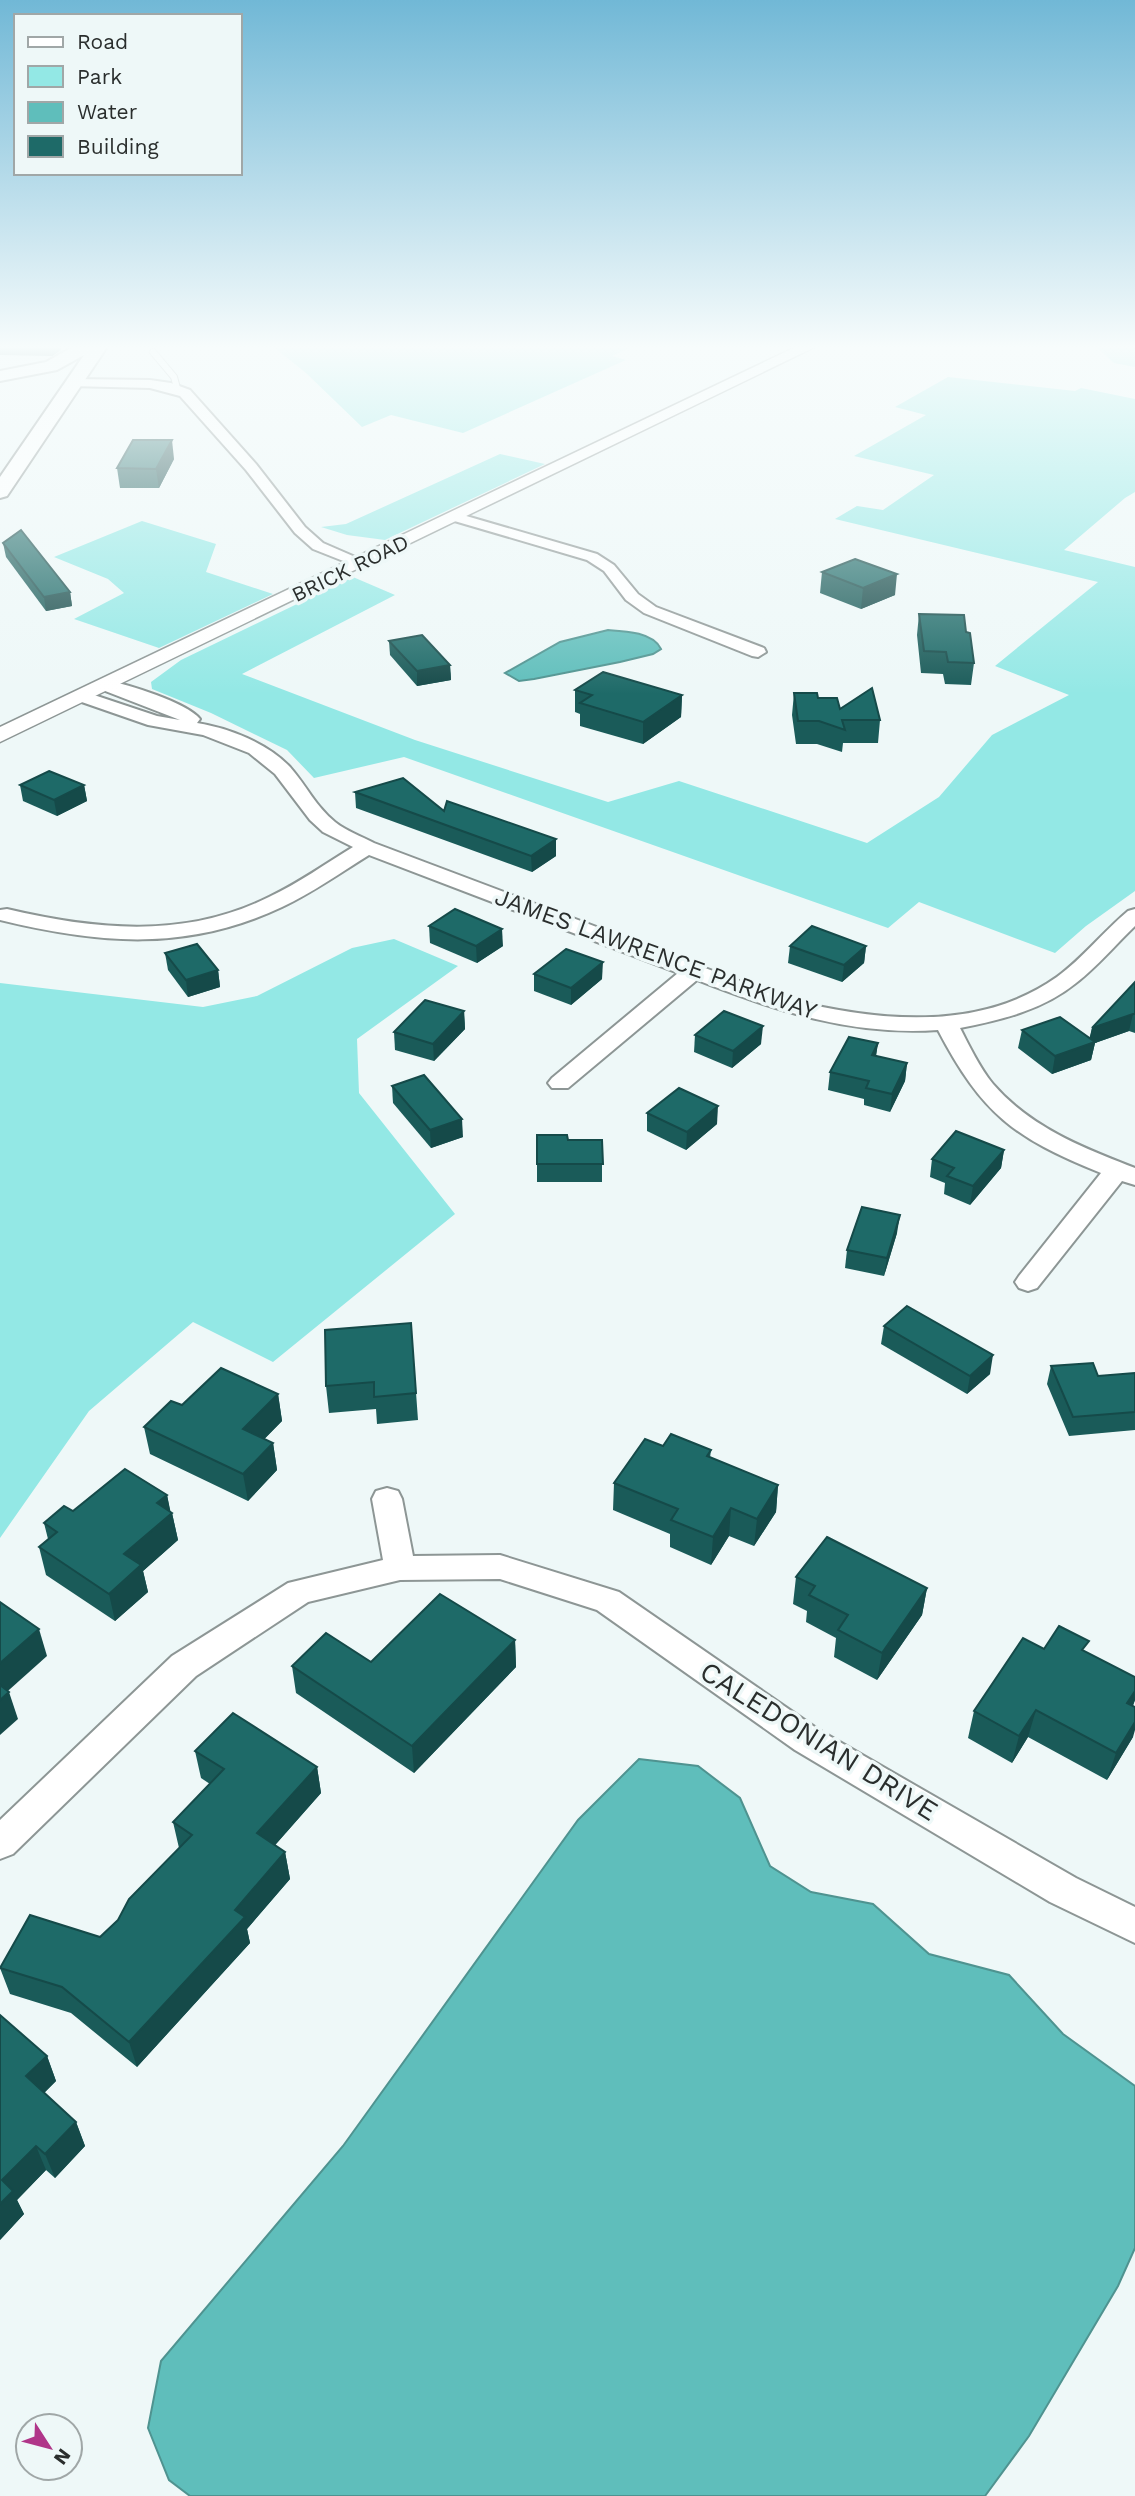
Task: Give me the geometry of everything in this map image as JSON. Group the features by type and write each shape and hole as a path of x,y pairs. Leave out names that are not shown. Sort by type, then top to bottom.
{"main road":[{"path":"0,492 16,460"}],"street":[{"path":"245,460 300,530 318,546 361,563"},
{"name":"BRICK ROAD","path":"0,736 573,460"},
{"path":"456,517 592,556 609,568 632,597 650,610 758,652"},
{"name":"JAMES LAWRENCE PARKWAY","path":"106,685 176,710 207,730 255,749 282,770 330,828 367,847 694,972 814,1013 884,1023 946,1023 1004,1012 1057,987 1079,971 1135,915"},
{"name":"JAMES LAWRENCE PARKWAY","path":"82,696 154,721 207,730"},
{"path":"7,915 58,929 104,935 158,934 192,929 225,921 274,903 367,847"},
{"path":"559,1083 694,972"},
{"path":"946,1023 982,1086 1007,1112 1045,1138 1126,1173 1028,1282"},
{"path":"387,1499 400,1568"},
{"name":"CALEDONIAN DRIVE","path":"0,1843 184,1666 299,1592 400,1568 500,1567 608,1601 807,1740 1063,1890 1135,1926"}],"green space":[{"path":"486,460 529,460 545,464 385,540 347,535 321,527 346,524"},
{"path":"873,460 1135,460 1135,492 1064,550 1135,567 1135,891 1086,926 1055,953 919,902 888,928 404,757 314,778 287,750 211,713 152,689 151,682 181,660 353,577 395,595 242,674 415,740 608,802 679,781 867,843 939,797 992,735 1069,695 995,666 1098,582 835,519 857,506 883,510 934,475"},
{"path":"142,521 216,544 206,572 273,594 159,648 74,619 124,593 108,579 54,557"},
{"path":"394,939 458,966 357,1039 359,1093 455,1214 273,1362 193,1322 89,1411 0,1538 0,983 203,1007 257,996 352,948"}],"water":[{"path":"608,630 645,636 657,643 661,649 653,654 620,662 534,679 519,681 505,673 560,642"},
{"path":"639,1759 698,1766 740,1798 770,1866 811,1892 873,1904 929,1954 1009,1975 1063,2034 1135,2086 1135,2248 1118,2286 1029,2436 985,2496 190,2496 169,2480 148,2428 161,2361 343,2146 578,1820"}],"building":[{"path":"121,460 161,460 156,469 117,468"},
{"path":"21,530 70,592 44,597 3,543"},
{"path":"855,559 897,574 863,588 822,572"},
{"path":"919,614 964,615 966,632 970,633 974,663 948,662 946,652 924,651"},
{"path":"422,635 450,665 417,671 389,641"},
{"path":"603,672 682,695 643,722 580,703 592,695 575,690"},
{"path":"872,688 880,720 842,720 845,730 819,721 798,721 794,693 817,693 818,698 837,698 840,709"},
{"path":"49,771 84,785 54,800 20,785"},
{"path":"403,778 444,811 447,801 556,839 531,856 355,792"},
{"path":"455,909 502,929 476,946 429,926"},
{"path":"812,926 866,946 844,965 790,946"},
{"path":"197,944 218,970 186,980 165,953"},
{"path":"566,949 603,962 571,988 534,974"},
{"path":"1135,982 1135,1014 1092,1028"},
{"path":"425,1000 464,1011 433,1044 394,1032"},
{"path":"724,1011 763,1026 733,1051 695,1035"},
{"path":"1060,1017 1095,1042 1055,1056 1022,1030"},
{"path":"849,1037 878,1043 872,1055 907,1063 892,1094 866,1088 869,1081 830,1072"},
{"path":"424,1075 462,1119 430,1130 392,1086"},
{"path":"679,1088 718,1106 687,1132 647,1113"},
{"path":"956,1131 1004,1150 973,1186 947,1176 954,1168 932,1159"},
{"path":"537,1135 567,1135 568,1140 602,1140 603,1164 537,1164"},
{"path":"862,1207 900,1215 887,1258 847,1250"},
{"path":"907,1306 993,1355 970,1376 884,1326"},
{"path":"411,1323 416,1393 374,1397 374,1382 326,1386 325,1330"},
{"path":"1093,1363 1098,1376 1135,1373 1135,1412 1073,1417 1051,1366"},
{"path":"221,1368 278,1394 243,1429 273,1443 243,1474 144,1427 171,1401 182,1405"},
{"path":"671,1434 711,1450 707,1456 778,1485 757,1519 731,1508 713,1537 671,1520 678,1509 614,1483 645,1439 663,1446"},
{"path":"125,1469 167,1495 157,1503 172,1513 124,1554 141,1565 109,1594 39,1547 57,1532 44,1523 64,1506 73,1511"},
{"path":"827,1537 927,1588 882,1653 838,1630 848,1615 809,1595 815,1586 796,1577"},
{"path":"440,1594 515,1640 412,1746 292,1666 326,1633 371,1662"},
{"path":"0,1602 39,1629 0,1663"},
{"path":"1059,1626 1089,1641 1082,1650 1135,1677 1135,1691 1127,1703 1135,1707 1135,1722 1116,1753 1036,1710 1019,1736 974,1711 1023,1638 1044,1649"},
{"path":"0,1685 9,1692 0,1700"},
{"path":"233,1713 317,1767 257,1833 285,1852 235,1910 245,1917 129,2042 62,1987 0,1968 30,1915 100,1937 118,1920 129,1899 192,1835 173,1822 224,1769 195,1751"},
{"path":"0,2015 47,2056 26,2076 76,2122 45,2154 36,2146 2,2180 13,2191 0,2204"}]}
